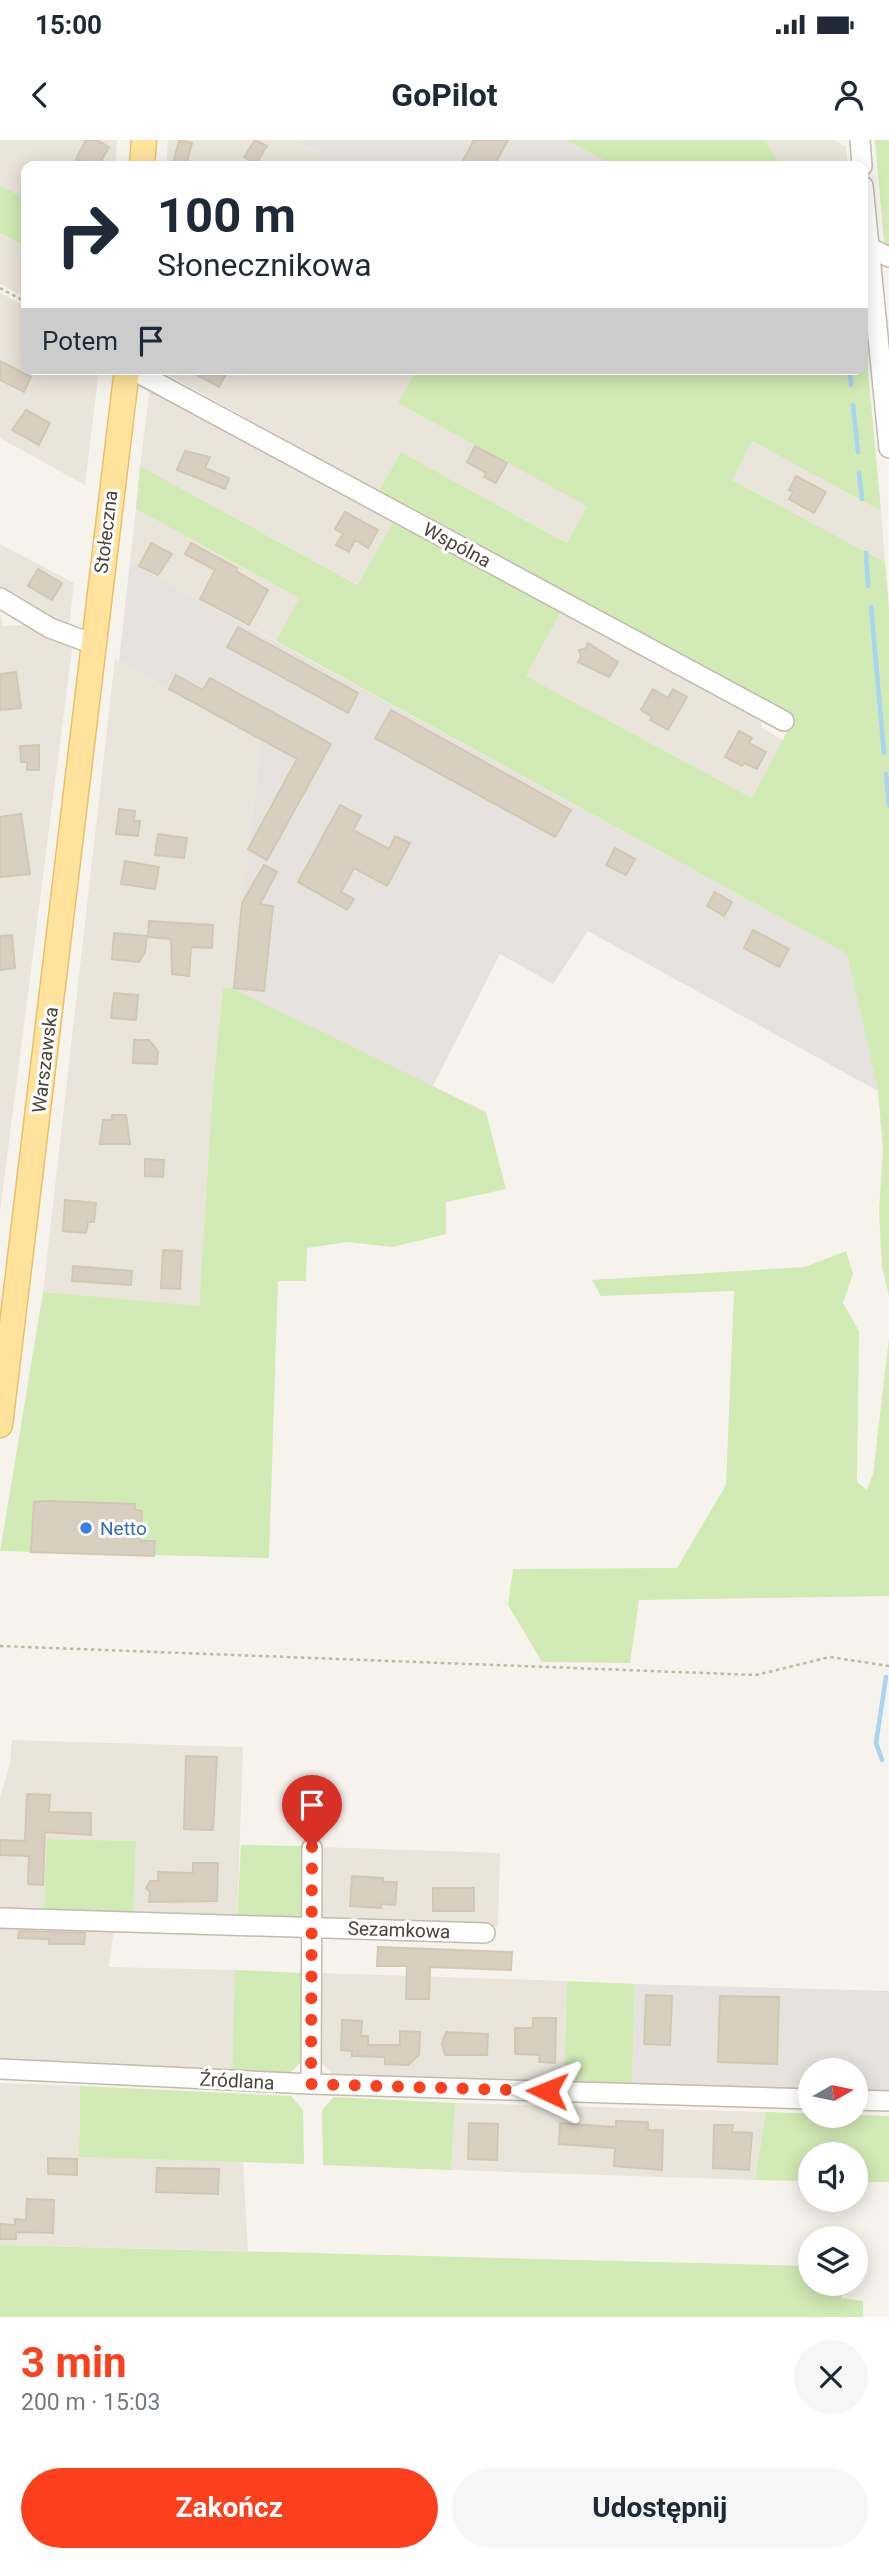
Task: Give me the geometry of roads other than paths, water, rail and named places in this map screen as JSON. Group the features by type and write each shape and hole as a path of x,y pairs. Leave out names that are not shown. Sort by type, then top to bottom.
{"main road":[{"path":"142,161 144,140"},
{"name":"Stołeczna","path":"86,696 128,375"},
{"name":"Warszawska","path":"0,1424 44,1079 86,696"}],"street":[{"path":"860,140 862,161"},
{"path":"868,247 889,257"},
{"path":"868,264 889,448"},
{"name":"Wspólna","path":"140,375 784,721"},
{"path":"0,598 50,628 93,644"},
{"path":"311,2084 312,1847"},
{"name":"Sezamkowa","path":"0,1917 485,1933"},
{"name":"Źródlana","path":"0,2069 311,2084 798,2099"},
{"path":"868,2100 889,2101"}],"waterway":[{"path":"850,375 851,385"},
{"path":"853,405 858,452"},
{"path":"859,473 862,499"},
{"path":"866,553 868,586"},
{"path":"871,607 884,753"},
{"path":"886,774 889,805"},
{"path":"882,1760 876,1743 886,1677"}],"place":[{"name":"Netto","path":"86,1528"}]}
